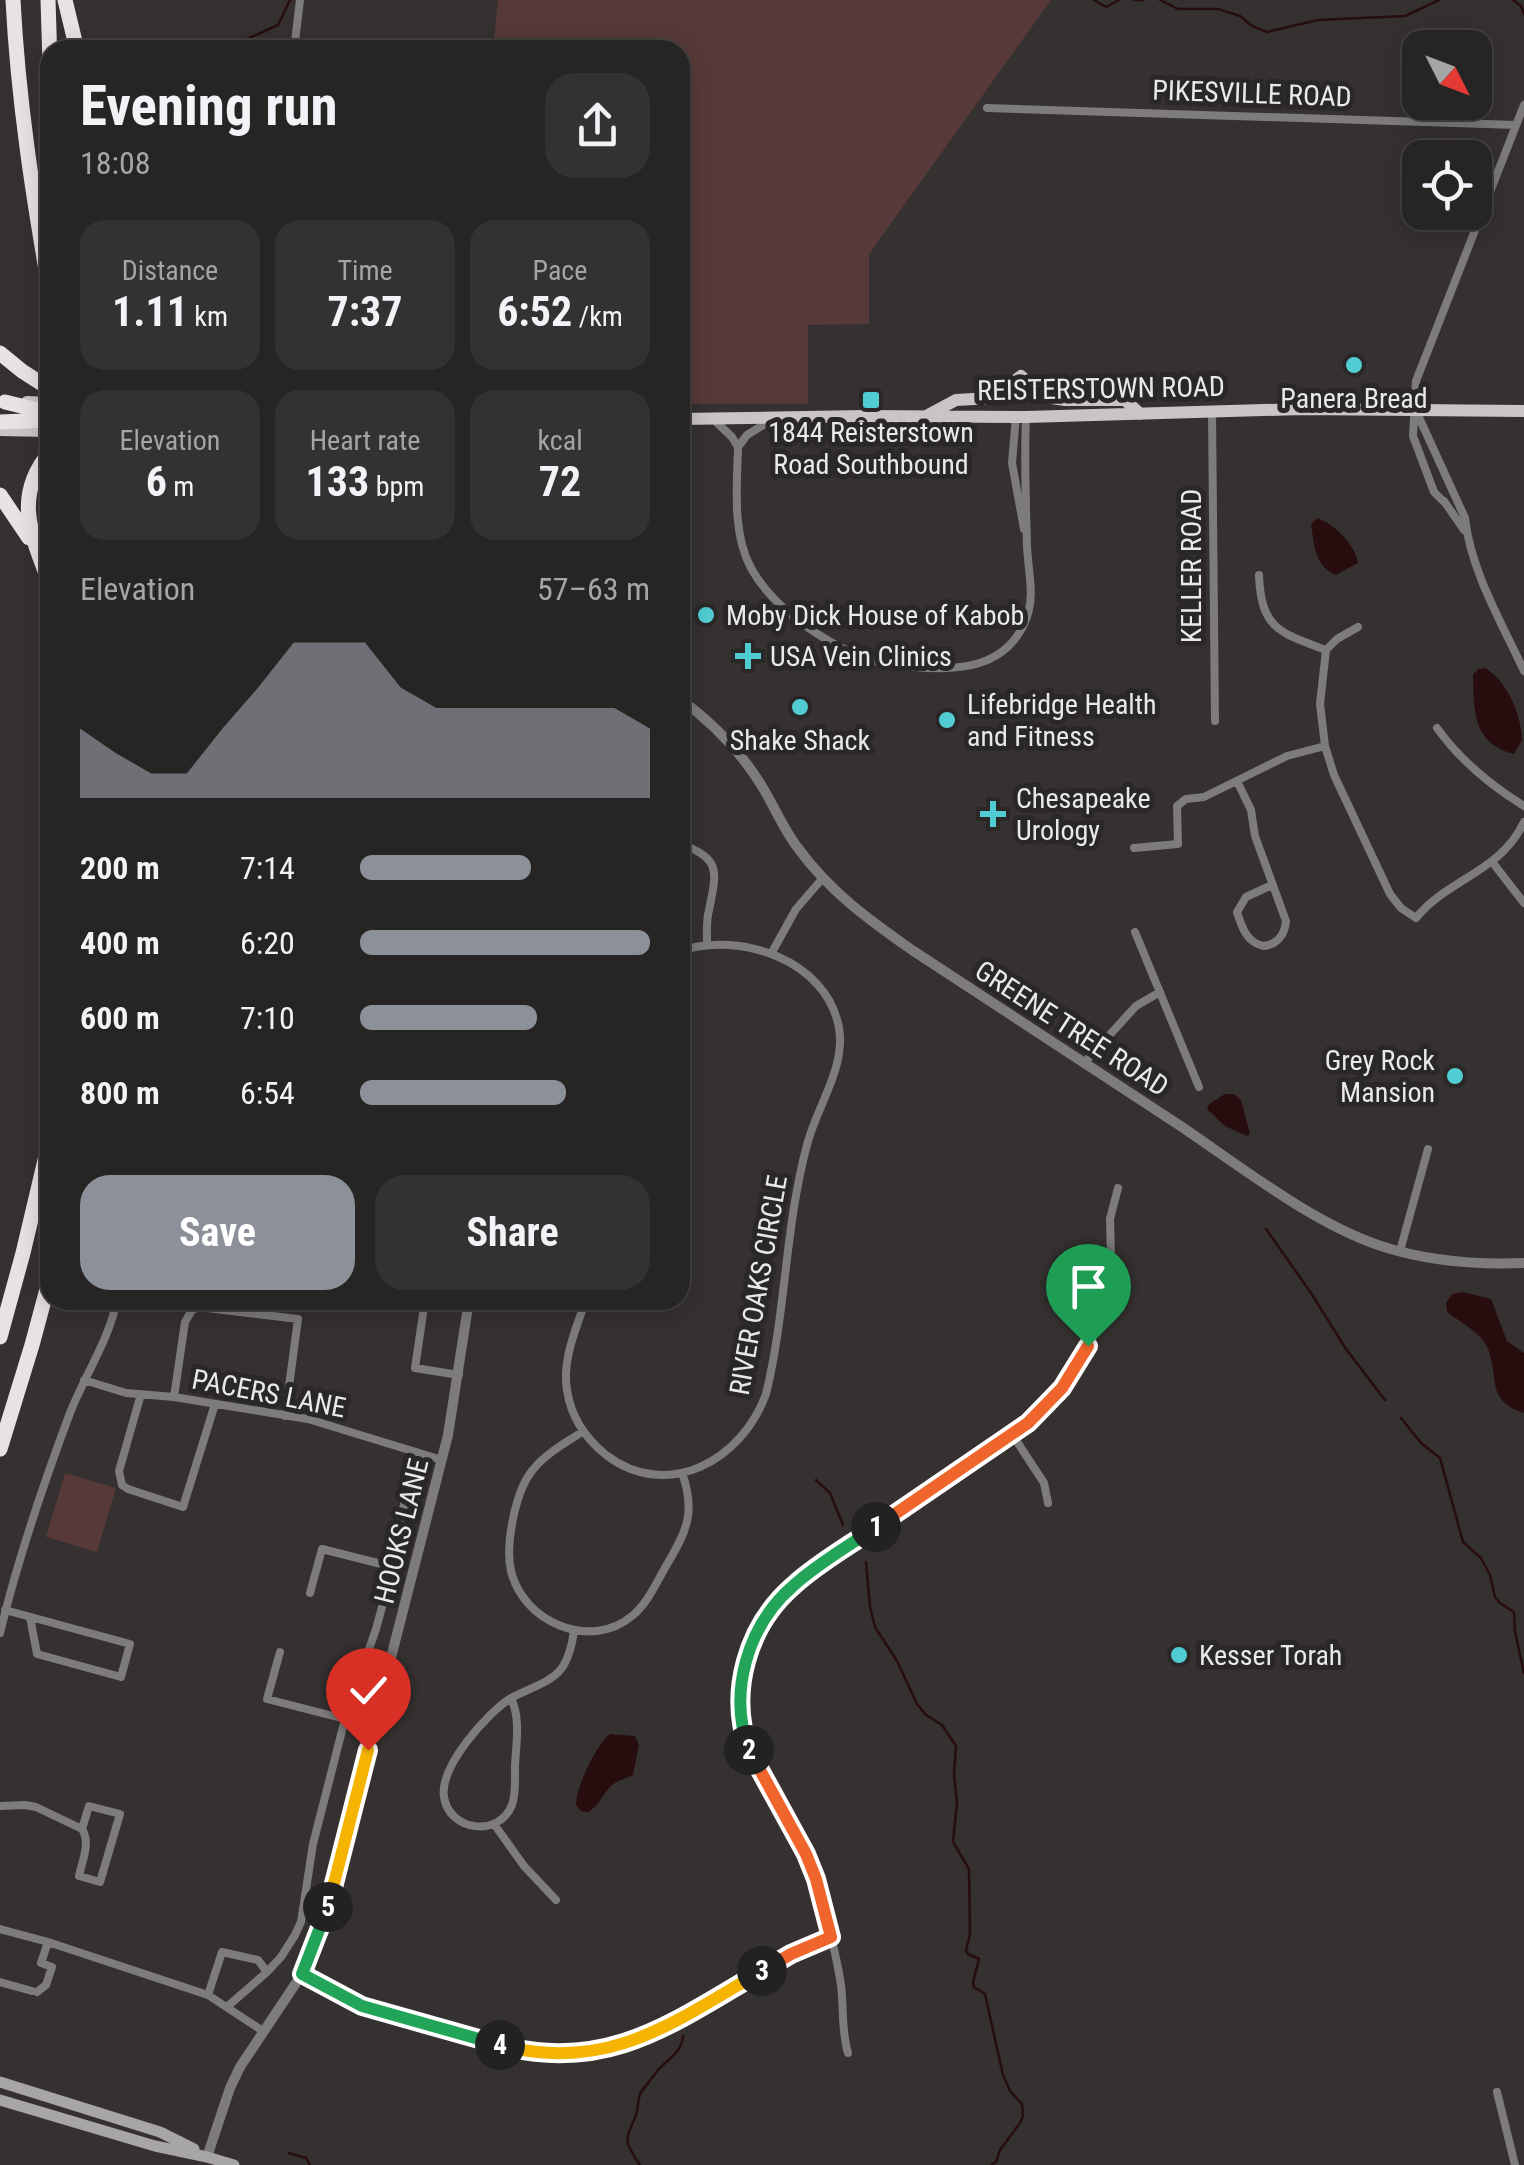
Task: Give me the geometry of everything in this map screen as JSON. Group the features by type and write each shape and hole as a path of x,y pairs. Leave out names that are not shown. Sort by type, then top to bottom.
{"highway":[{"path":"13,0 22,108 40,237"},
{"path":"48,0 49,40"},
{"path":"65,0 74,40"},
{"path":"0,353 40,400"},
{"path":"3,402 40,408"},
{"path":"0,422 40,411"},
{"path":"40,465 28,493 27,513 40,557"},
{"path":"0,496 38,552"},
{"path":"0,1337 40,1182"},
{"path":"0,1464 41,1310"},
{"path":"0,1448 10,1420"}],"main road":[{"path":"925,416 956,400 992,398 1021,376 1045,396 1125,400 1140,414"},
{"name":"REISTERSTOWN ROAD","path":"690,419 1212,410 1524,411"},
{"path":"0,430 40,412"},
{"path":"0,2082 160,2132 206,2161"},
{"path":"47,2096 76,2113 87,2126"},
{"path":"0,2100 206,2161 234,2165"},
{"path":"87,2126 97,2121 134,2124"}],"street":[{"path":"295,40 300,0"},
{"path":"1444,502 1434,492 1413,436 1416,381 1524,104"},
{"name":"PIKESVILLE ROAD","path":"987,108 1516,125"},
{"path":"1415,409 1465,518 1480,576 1524,671"},
{"name":"KELLER ROAD","path":"1212,410 1215,721"},
{"path":"713,419 732,436 738,448 743,549 767,589 799,620 866,659 906,667 963,668 990,660 1005,650 1030,608 1021,416"},
{"path":"738,448 747,436 774,418"},
{"path":"1413,436 1444,502 1467,534"},
{"path":"1258,575 1263,609 1272,624 1287,636 1326,650"},
{"path":"1358,627 1344,633 1326,650 1320,704 1325,746 1334,774 1390,894 1401,908 1416,918 1432,901 1492,862 1514,840 1524,822"},
{"name":"GREENE TREE ROAD","path":"690,706 742,758 794,844 822,879 863,916 1319,1216 1357,1236 1400,1251 1454,1262 1524,1263"},
{"path":"1437,728 1483,778 1524,806"},
{"path":"1134,848 1178,844 1176,813 1186,799 1204,797 1287,756 1325,746"},
{"path":"1237,782 1251,810 1255,836 1286,922 1286,929 1276,942 1264,946 1246,934 1238,912 1246,896 1272,885"},
{"path":"690,849 706,858 714,870 707,944"},
{"path":"1492,862 1524,903"},
{"path":"771,954 796,909 822,879"},
{"path":"1135,932 1198,1086"},
{"name":"RIVER OAKS CIRCLE","path":"582,1432 626,1467 659,1475 706,1465 729,1450 747,1431 761,1406 770,1377 802,1162 840,1054 840,1030 827,996 802,970 771,954 707,944 690,948"},
{"path":"1084,1063 1136,1006 1160,992"},
{"path":"1400,1251 1428,1149"},
{"path":"848,2053 843,2037 841,1988 816,1879 794,1828 756,1767 745,1738 741,1689 748,1654 774,1605 796,1583 1028,1423 1062,1388 1088,1346 1102,1310 1110,1277 1110,1219 1118,1188"},
{"path":"0,1633 52,1461 114,1310"},
{"path":"174,1397 185,1322 192,1310"},
{"path":"222,1310 298,1320 285,1416"},
{"path":"423,1310 415,1368 459,1375"},
{"name":"HOOKS LANE","path":"206,2161 230,2088 302,1974 322,1927 442,1460 468,1310"},
{"path":"582,1310 566,1378 582,1432 529,1474 520,1493 508,1550 511,1574 532,1609 574,1630 599,1631 620,1624 638,1611 677,1548 687,1524 690,1500 682,1472"},
{"name":"PACERS LANE","path":"84,1380 126,1393 174,1397 332,1425 442,1460"},
{"path":"141,1394 119,1478 128,1489 184,1507 215,1404"},
{"path":"1012,1434 1044,1483 1048,1503"},
{"path":"228,2006 267,1972 289,1946 301,1922 313,1844 345,1719 393,1567 413,1453"},
{"path":"310,1593 322,1550 393,1567"},
{"path":"5,1610 130,1644 121,1677 37,1654 30,1617"},
{"path":"511,1698 518,1716 514,1796 509,1810 494,1824 474,1827 460,1821 447,1806 443,1792 448,1774 472,1733 494,1709 511,1698 557,1675 568,1660 574,1630"},
{"path":"280,1652 267,1699 345,1719"},
{"path":"0,1806 36,1807 82,1829 87,1842 79,1876 100,1882 120,1814 89,1806 82,1829"},
{"path":"494,1824 516,1857 556,1900"},
{"path":"0,1929 208,1995 263,2031"},
{"path":"302,1974 362,2006 435,2027 521,2050 581,2053 645,2037 791,1954 831,1937"},
{"path":"0,1982 34,1991 46,1985 52,1967 41,1964 48,1942"},
{"path":"208,1995 222,1952 258,1960 267,1972"},
{"path":"1497,2092 1515,2165"}],"shaded area":[{"path":"498,0 1051,0 869,254 869,324 808,325 808,404 690,404 690,40 494,40"},
{"path":"1317,518 1343,536 1358,563 1336,575 1324,566 1317,554 1311,524"},
{"path":"1485,668 1507,690 1516,709 1522,740 1514,754 1490,742 1478,723 1473,674"},
{"path":"1225,1094 1234,1094 1241,1100 1250,1134 1247,1136 1225,1126 1207,1109"},
{"path":"1463,1292 1491,1299 1507,1341 1524,1353 1524,1413 1499,1395 1485,1343 1447,1312 1446,1303 1452,1294"},
{"path":"65,1473 116,1488 97,1552 46,1537"},
{"path":"610,1734 635,1736 639,1745 633,1775 613,1785 592,1810 581,1811 576,1805 583,1778"}],"waterway":[{"path":"248,40 278,25 290,0"},
{"path":"1094,0 1106,7 1119,0"},
{"path":"1134,0 1143,0"},
{"path":"1160,0 1178,9 1218,9 1240,16 1267,32 1318,20 1405,16 1439,0"},
{"path":"1513,0 1524,14"},
{"path":"1266,1229 1385,1400"},
{"path":"1401,1418 1421,1443 1440,1458 1463,1542 1481,1558 1495,1597 1514,1612 1524,1673"},
{"path":"816,1480 830,1493 843,1525"},
{"path":"866,1562 875,1627 897,1661 917,1704 942,1725 956,1746 953,1842 969,1869 970,1934 966,1950 979,1959 974,1987 985,1994 1003,2075 1022,2104 1020,2123 991,2165"},
{"path":"640,2165 628,2141 640,2095 678,2050 683,2036"},
{"path":"289,2153 306,2158 310,2165"}],"place":[{"name":"Panera Bread","path":"1354,365"},
{"name":"1844 Reisterstown Road Southbound","path":"871,400"},
{"name":"Moby Dick House of Kabob","path":"706,615"},
{"name":"USA Vein Clinics","path":"748,656"},
{"name":"Shake Shack","path":"800,707"},
{"name":"Lifebridge Health and Fitness","path":"947,720"},
{"name":"Chesapeake Urology","path":"993,814"},
{"name":"Grey Rock Mansion","path":"1455,1076"},
{"name":"Kesser Torah","path":"1179,1655"}],"route":[{"path":"368,1750 322,1927 302,1974 362,2006 521,2050 581,2053 645,2037 791,1954 831,1937 806,1854 756,1767 745,1738 741,1689 754,1638 774,1605 796,1583 1028,1423 1062,1388 1088,1346"}]}
